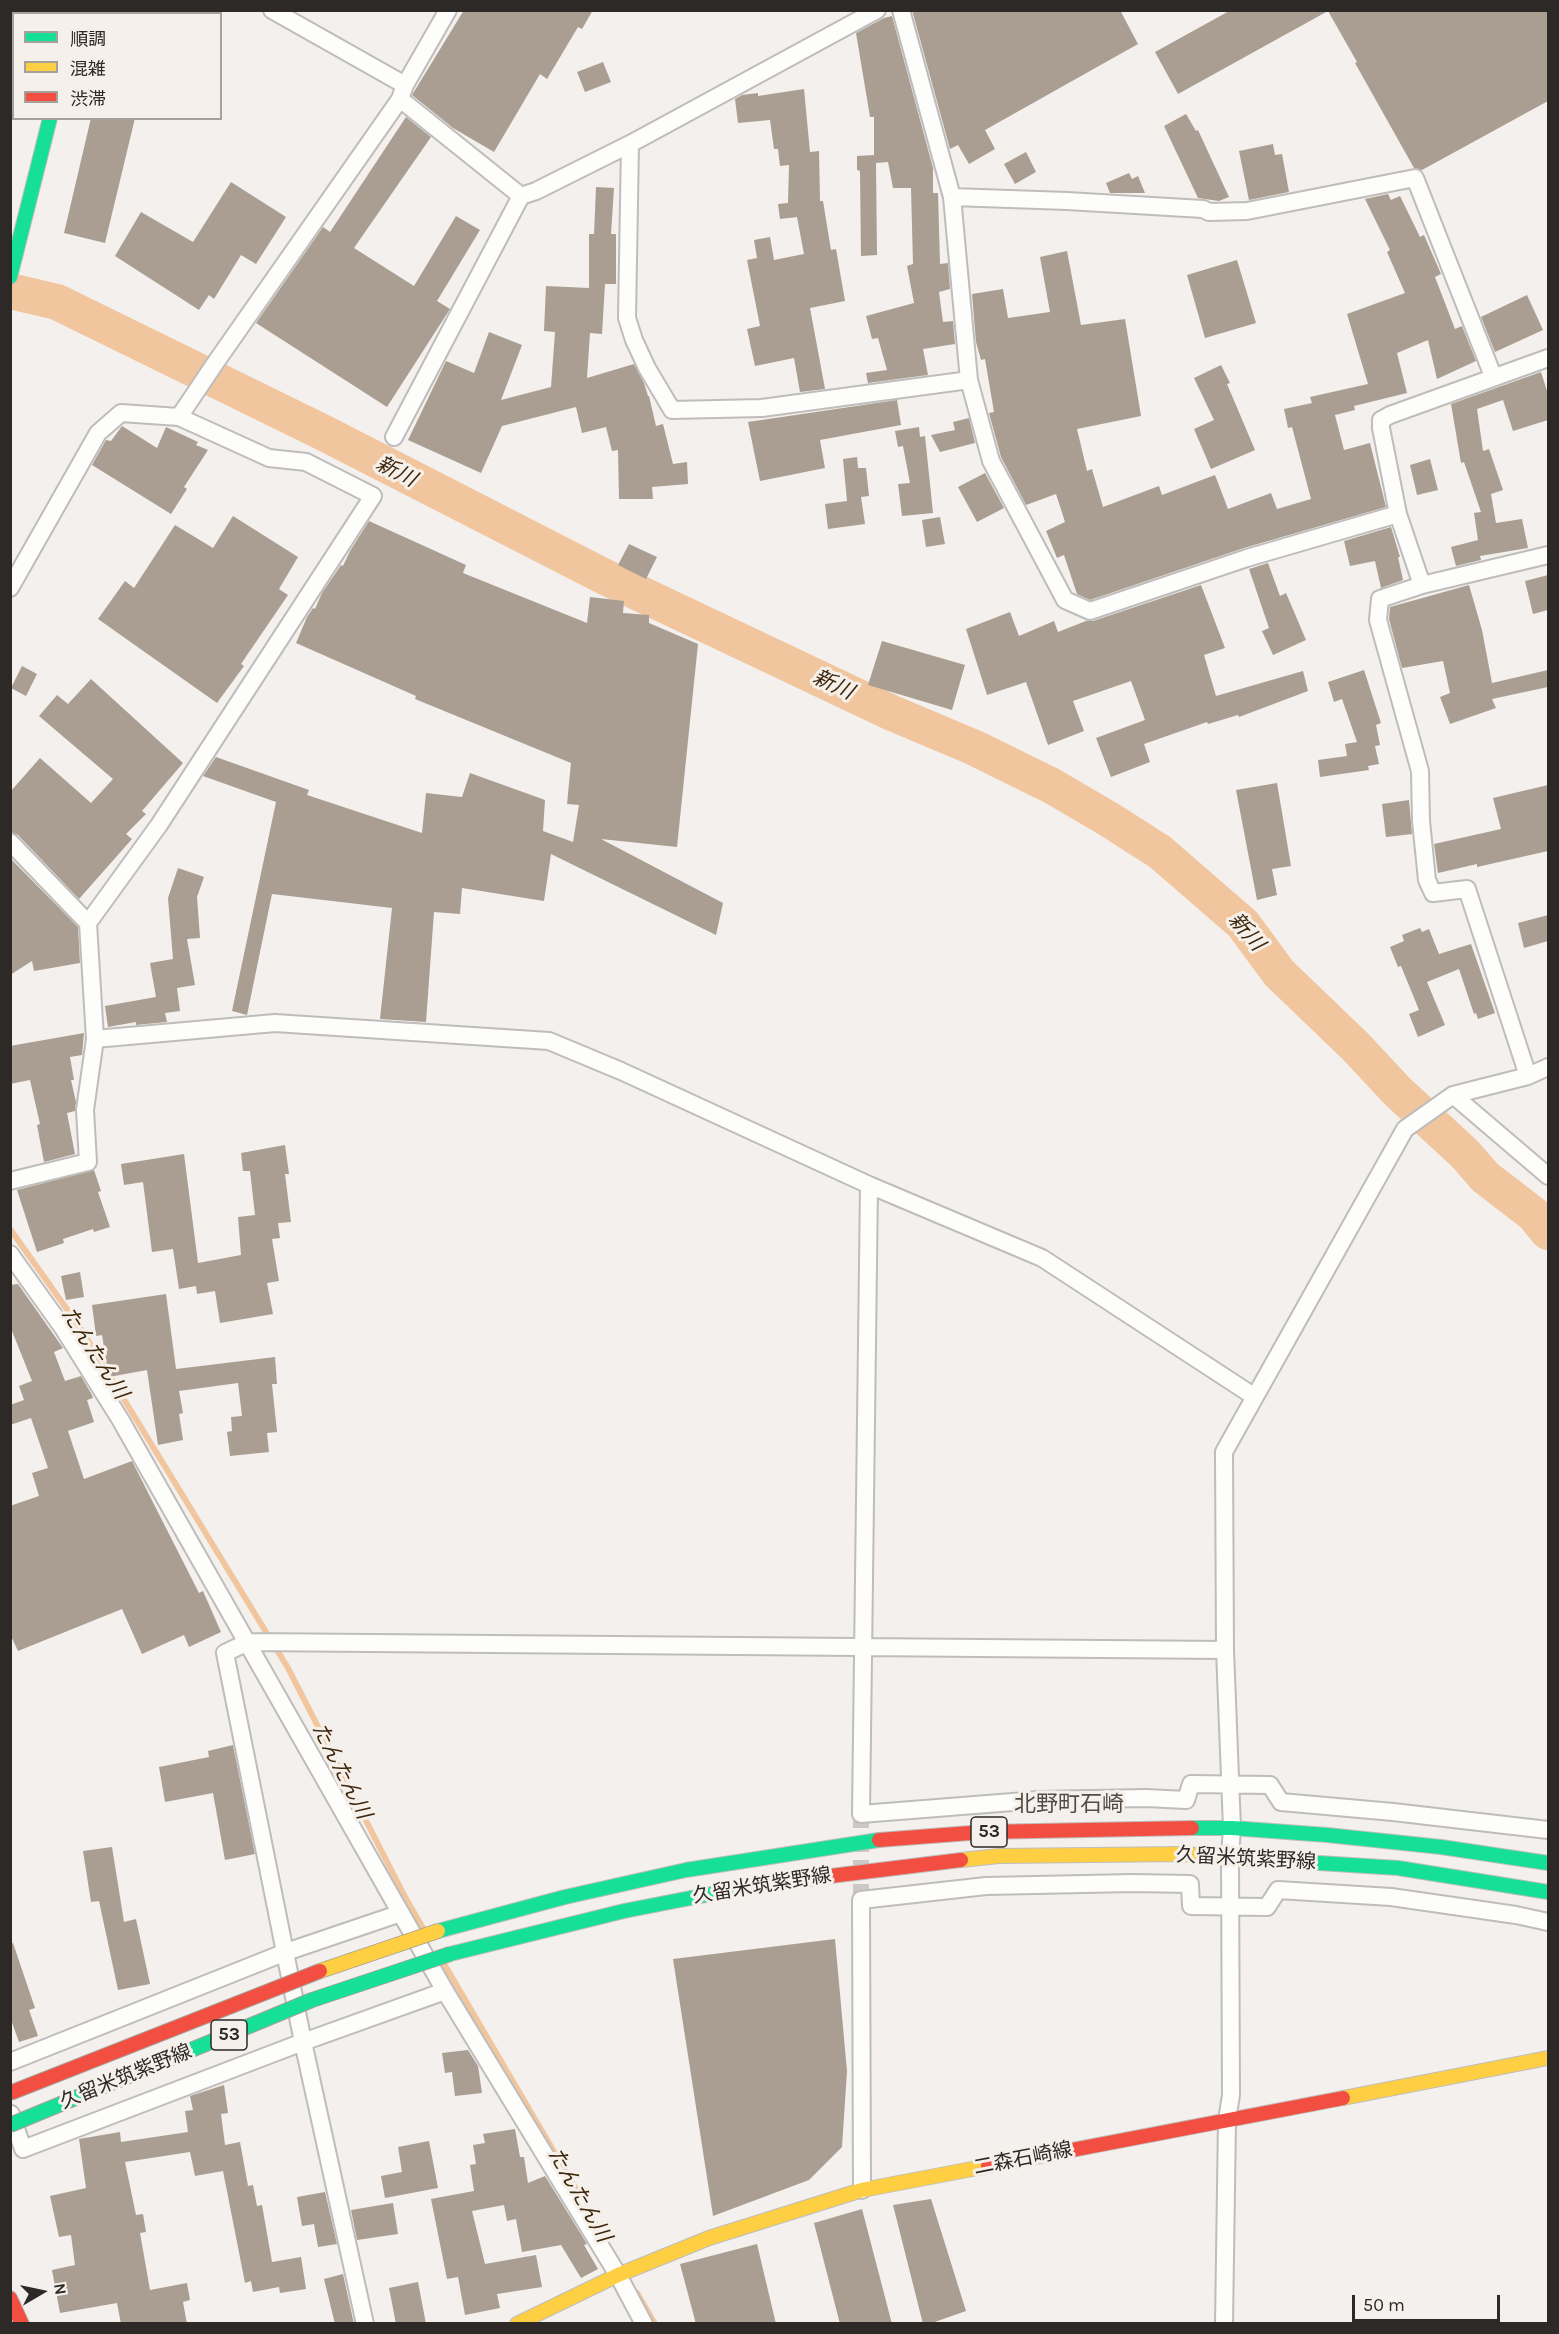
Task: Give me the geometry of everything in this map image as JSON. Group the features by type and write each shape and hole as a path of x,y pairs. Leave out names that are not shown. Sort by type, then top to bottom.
{"main road":[{"path":"10,277 49,120"},
{"name":"久留米筑紫野線","path":"10,2093 328,1968 438,1931 565,1897 686,1870 893,1838 1068,1828 1232,1828 1441,1847 1548,1863"},
{"name":"久留米筑紫野線","path":"10,2125 312,2000 450,1954 624,1911 748,1886 898,1866 999,1856 1182,1854 1398,1868 1548,1892"},
{"name":"二森石崎線","path":"517,2324 618,2275 709,2238 862,2190 1548,2058"},
{"path":"10,2298 22,2324"}],"street":[{"path":"272,10 403,92 521,196"},
{"path":"179,417 403,92 448,10"},
{"path":"394,437 521,196 536,191 630,144 878,10"},
{"path":"901,10 952,197 969,380 991,461 1065,600 1090,611 1247,558 1398,514"},
{"path":"630,144 627,318 647,368 672,410 762,408 969,380"},
{"path":"952,197 1067,201 1203,209 1209,212 1247,211 1415,178 1493,376"},
{"path":"1422,585 1398,514 1381,420 1493,376 1548,358"},
{"path":"10,588 98,433 121,413 179,417 269,458 306,462 372,496 159,825 88,923 95,1039 85,1110 88,1162 10,1181"},
{"path":"1528,1076 1467,889 1433,893 1427,880 1420,771 1378,620 1380,599 1422,585 1548,555"},
{"path":"10,842 88,923"},
{"path":"95,1039 275,1023 549,1041 621,1071 869,1185 1042,1258 1255,1397"},
{"path":"1224,2324 1227,2120 1232,2095 1230,1857 1232,1828 1226,1650 1224,1452 1405,1129 1453,1095 1528,1076 1548,1067"},
{"path":"1453,1095 1548,1176"},
{"path":"869,1185 861,1814 1038,1800 1146,1798 1186,1800 1191,1784 1270,1785 1281,1802 1548,1830"},
{"path":"10,1254 63,1328 120,1419 445,1991 618,2275 644,2324"},
{"path":"365,2324 303,2042 225,1653 248,1642 1226,1650"},
{"path":"862,2190 861,1900 986,1886 1190,1884 1191,1906 1267,1907 1278,1890 1391,1897 1516,1915 1548,1922"},
{"path":"10,2062 286,1952 401,1913"},
{"path":"10,2114 23,2149 303,2042 445,1991"}],"building":[{"path":"464,10 593,10 582,29 578,27 547,79 540,74 494,152 453,128 412,95"},
{"path":"912,10 1120,10 1138,44 985,130 995,149 969,164 958,145 950,149"},
{"path":"1231,10 1548,10 1548,101 1422,170 1414,168 1328,11 1178,94 1155,52"},
{"path":"892,16 933,168 933,193 938,193 940,264 948,263 950,289 939,292 943,322 953,321 955,344 923,349 928,375 868,383 866,373 887,370 878,338 872,339 866,316 914,303 907,266 913,264 911,188 893,188 888,162 876,163 877,255 861,256 860,171 857,170 857,156 874,155 874,117 870,117 856,33"},
{"path":"603,62 611,82 585,92 577,72"},
{"path":"804,89 810,152 819,151 820,201 823,201 831,250 836,249 845,301 810,308 825,389 800,392 794,358 755,366 747,329 760,326 747,260 757,258 754,240 770,237 774,260 804,254 797,217 780,219 778,204 788,203 789,165 780,166 778,149 774,149 770,120 738,123 735,99 742,95 758,93 758,96"},
{"path":"1186,114 1196,131 1198,130 1229,197 1219,201 1198,198 1164,126"},
{"path":"406,117 431,137 354,248 414,286 456,216 480,230 437,301 450,309 387,407 256,323 323,227 330,232"},
{"path":"91,120 135,120 105,243 64,233"},
{"path":"1273,144 1275,155 1282,154 1289,192 1249,200 1239,151"},
{"path":"1026,152 1036,172 1015,184 1004,164"},
{"path":"1129,173 1132,179 1138,176 1145,193 1110,193 1106,183"},
{"path":"231,182 286,217 256,264 241,255 214,299 209,295 199,310 115,256 141,212 193,242"},
{"path":"596,187 614,188 611,234 616,234 616,284 605,284 602,334 590,333 587,378 634,364 649,396 656,426 663,424 673,464 687,462 688,484 652,487 653,499 619,499 618,450 612,451 606,427 582,433 576,407 502,426 481,473 408,440 446,361 474,373 489,332 522,345 501,400 551,387 555,332 544,331 546,286 589,288 589,234 594,234"},
{"path":"1388,194 1391,200 1400,196 1420,237 1424,235 1441,274 1435,277 1455,329 1462,326 1476,361 1437,379 1428,340 1397,353 1407,393 1354,406 1355,410 1335,415 1344,450 1370,443 1386,507 1244,548 1090,600 1077,594 1064,555 1057,558 1046,531 1065,522 1056,494 1026,505 1001,457 989,413 994,412 985,359 981,360 976,342 972,294 1003,289 1008,318 1050,312 1040,257 1067,251 1081,325 1125,319 1141,416 1077,429 1087,471 1092,469 1103,507 1159,486 1162,495 1215,475 1228,509 1271,493 1277,509 1311,499 1292,427 1288,428 1284,409 1312,403 1310,397 1368,384 1347,314 1405,293 1387,252 1390,250 1365,199"},
{"path":"1237,260 1256,323 1205,338 1187,275"},
{"path":"1527,295 1543,330 1495,352 1481,317"},
{"path":"1221,365 1255,450 1211,469 1194,429 1214,420 1194,378"},
{"path":"1541,372 1548,394 1548,420 1513,431 1503,400 1477,409 1483,451 1489,449 1503,490 1491,494 1496,523 1522,519 1528,548 1480,556 1481,560 1456,566 1451,547 1478,540 1474,513 1481,512 1464,462 1461,463 1451,404"},
{"path":"897,400 901,425 820,440 825,468 760,481 748,422"},
{"path":"969,418 975,443 940,452 931,435 955,430 953,422"},
{"path":"122,426 157,448 166,427 198,442 196,445 208,450 184,487 187,489 171,514 92,465 106,440 111,441"},
{"path":"919,427 920,437 925,436 933,513 902,516 898,484 910,483 903,446 898,447 895,431"},
{"path":"857,457 858,468 866,468 869,496 861,497 865,524 828,529 825,504 847,501 843,459"},
{"path":"1430,459 1438,490 1417,495 1410,465"},
{"path":"985,473 1004,508 977,522 958,487"},
{"path":"233,516 298,557 279,589 288,595 241,664 244,666 217,703 98,619 125,581 134,588 175,525 213,548"},
{"path":"940,517 945,544 926,547 922,520"},
{"path":"369,521 466,565 463,573 587,623 590,597 624,601 623,613 649,615 649,623 698,644 677,847 601,839 723,903 716,935 551,854 544,901 462,888 460,914 434,912 426,1022 380,1019 392,908 272,894 247,1015 232,1011 276,802 203,776 216,757 309,790 307,795 422,833 426,793 462,797 470,773 545,800 543,831 573,842 579,805 567,804 571,763 415,699 416,696 296,643 307,617 313,608 315,609 322,593 341,565 343,566"},
{"path":"1391,527 1400,557 1398,557 1403,580 1381,588 1375,561 1350,566 1344,541"},
{"path":"629,544 657,557 646,579 618,565"},
{"path":"1268,563 1280,596 1286,593 1306,640 1273,655 1262,631 1269,628 1249,569"},
{"path":"1548,575 1548,610 1533,614 1525,581"},
{"path":"1201,585 1225,648 1204,655 1216,696 1303,671 1308,691 1239,717 1238,715 1208,724 1207,722 1144,744 1150,762 1111,777 1096,738 1145,720 1131,681 1073,701 1084,731 1048,745 1026,682 987,695 966,629 1010,612 1019,636 1054,621 1058,632"},
{"path":"1469,585 1482,630 1492,683 1548,670 1548,687 1492,699 1496,708 1450,724 1440,697 1450,693 1443,661 1402,668 1389,619 1390,607"},
{"path":"882,641 965,665 952,710 868,685"},
{"path":"22,666 37,674 26,696 11,688"},
{"path":"1364,670 1381,723 1376,725 1380,745 1375,746 1379,764 1368,766 1369,770 1320,777 1318,760 1347,756 1345,744 1357,742 1342,699 1334,702 1328,682"},
{"path":"91,679 183,763 142,811 146,814 126,834 132,839 79,899 18,835 10,832 10,792 40,758 91,803 113,779 39,716 57,695 68,704"},
{"path":"1277,783 1291,866 1272,869 1277,895 1257,900 1236,790"},
{"path":"1548,785 1548,851 1438,873 1434,844 1501,829 1493,798"},
{"path":"1409,800 1412,834 1386,837 1382,804"},
{"path":"10,858 78,927 80,963 34,971 32,961 10,975"},
{"path":"178,868 204,877 197,897 200,938 187,939 195,985 177,988 180,1011 165,1013 167,1022 136,1025 136,1022 108,1027 105,1006 156,997 150,963 173,959 168,898"},
{"path":"1548,915 1548,941 1524,948 1518,923"},
{"path":"1420,928 1422,932 1429,929 1439,954 1471,944 1495,1013 1478,1019 1476,1013 1474,1014 1459,969 1427,982 1445,1025 1418,1037 1409,1014 1419,1010 1401,966 1398,967 1390,947 1404,941 1402,935"},
{"path":"84,1033 82,1055 70,1057 74,1080 71,1080 76,1102 75,1111 67,1113 75,1154 44,1162 37,1125 40,1124 30,1080 10,1084 10,1046"},
{"path":"285,1145 289,1174 285,1174 291,1222 278,1223 280,1238 272,1239 279,1281 267,1283 273,1314 220,1323 215,1291 197,1294 196,1286 179,1289 173,1249 152,1252 143,1182 124,1185 121,1164 184,1154 198,1263 241,1255 238,1217 255,1215 250,1171 243,1171 241,1153"},
{"path":"94,1170 101,1191 98,1192 110,1227 94,1232 93,1229 63,1239 64,1243 37,1252 17,1190"},
{"path":"80,1272 84,1297 66,1300 61,1276"},
{"path":"18,1284 63,1348 54,1352 65,1381 81,1376 92,1395 93,1398 87,1400 94,1422 68,1431 84,1479 132,1461 199,1593 203,1591 221,1632 189,1647 184,1635 142,1654 122,1609 18,1651 10,1634 10,1506 39,1496 32,1473 48,1468 31,1418 10,1425 10,1405 24,1400 19,1386 32,1381 10,1326 10,1285"},
{"path":"166,1294 176,1369 275,1357 277,1384 272,1384 277,1432 267,1433 269,1452 230,1456 227,1432 232,1431 231,1417 242,1416 238,1383 179,1391 183,1413 179,1414 183,1440 158,1445 147,1370 109,1377 102,1335 96,1336 92,1305"},
{"path":"233,1745 255,1854 225,1860 213,1793 165,1802 159,1767 209,1757 208,1751"},
{"path":"112,1847 124,1922 136,1919 150,1984 118,1990 99,1901 91,1902 83,1851"},
{"path":"835,1939 847,2071 842,2147 809,2180 713,2216 673,1959"},
{"path":"13,1943 35,2008 29,2010 38,2036 19,2042 10,2017 10,1944"},
{"path":"468,2050 478,2066 482,2093 455,2096 452,2072 445,2073 442,2053"},
{"path":"224,2085 228,2113 221,2114 225,2145 240,2142 248,2186 253,2185 257,2206 262,2205 272,2262 301,2257 306,2289 280,2293 279,2287 253,2292 251,2281 245,2283 223,2171 195,2176 190,2152 125,2162 136,2215 143,2214 146,2232 140,2233 150,2290 187,2283 190,2300 183,2302 187,2324 121,2324 117,2303 60,2313 52,2270 75,2265 71,2235 59,2237 50,2196 86,2188 79,2139 120,2132 121,2142 188,2132 185,2111 193,2110 190,2096"},
{"path":"515,2129 520,2157 524,2157 528,2183 545,2176 587,2244 584,2245 598,2269 581,2278 561,2245 522,2252 516,2219 507,2221 504,2205 472,2211 485,2264 536,2255 542,2287 497,2294 500,2308 465,2315 458,2277 447,2279 431,2199 474,2191 470,2165 476,2164 473,2145 485,2143 483,2134"},
{"path":"429,2141 438,2188 385,2198 381,2176 402,2172 398,2147"},
{"path":"325,2192 337,2244 318,2247 314,2224 302,2226 297,2197"},
{"path":"931,2199 966,2311 923,2324 893,2205"},
{"path":"393,2203 398,2234 357,2240 351,2210"},
{"path":"862,2209 892,2324 840,2324 814,2223"},
{"path":"757,2244 776,2324 696,2324 680,2264"},
{"path":"343,2274 354,2324 335,2324 324,2279"},
{"path":"418,2282 426,2324 396,2324 389,2288"}],"waterway":[{"name":"新川","path":"10,291 57,302 324,433 603,576 892,713 975,748 1052,786 1110,820 1160,852 1243,924 1279,973 1356,1047 1397,1091 1465,1154 1485,1177 1533,1214 1548,1232"},
{"name":"たんたん川","path":"10,1229 81,1329 288,1668 424,1930"},
{"name":"たんたん川","path":"443,1962 577,2191"},
{"name":"たんたん川","path":"637,2293 655,2324"}],"tunnel":[{"path":"861,1814 861,1900"}],"traffic: fast":[{"path":"10,277 49,120"},
{"path":"1192,1828 1232,1828 1327,1835 1441,1847 1548,1863"},
{"path":"438,1931 565,1897 686,1870 879,1840"},
{"path":"1224,1857 1398,1868 1548,1892"},
{"path":"450,1954 624,1911 757,1885"},
{"path":"10,2125 312,2000 450,1954"}],"traffic: slow":[{"path":"961,1860 999,1856 1182,1854 1224,1857"},
{"path":"320,1971 438,1931"},
{"path":"1343,2098 1548,2058"},
{"path":"517,2324 618,2275 709,2238 862,2190 988,2166"}],"traffic: jam":[{"path":"879,1840 983,1832 1192,1828"},
{"path":"757,1885 961,1860"},
{"path":"10,2093 320,1971"},
{"path":"988,2166 1343,2098"},
{"path":"10,2298 22,2324"}],"district":[{"name":"北野町石崎","path":"1069,1805"}]}
